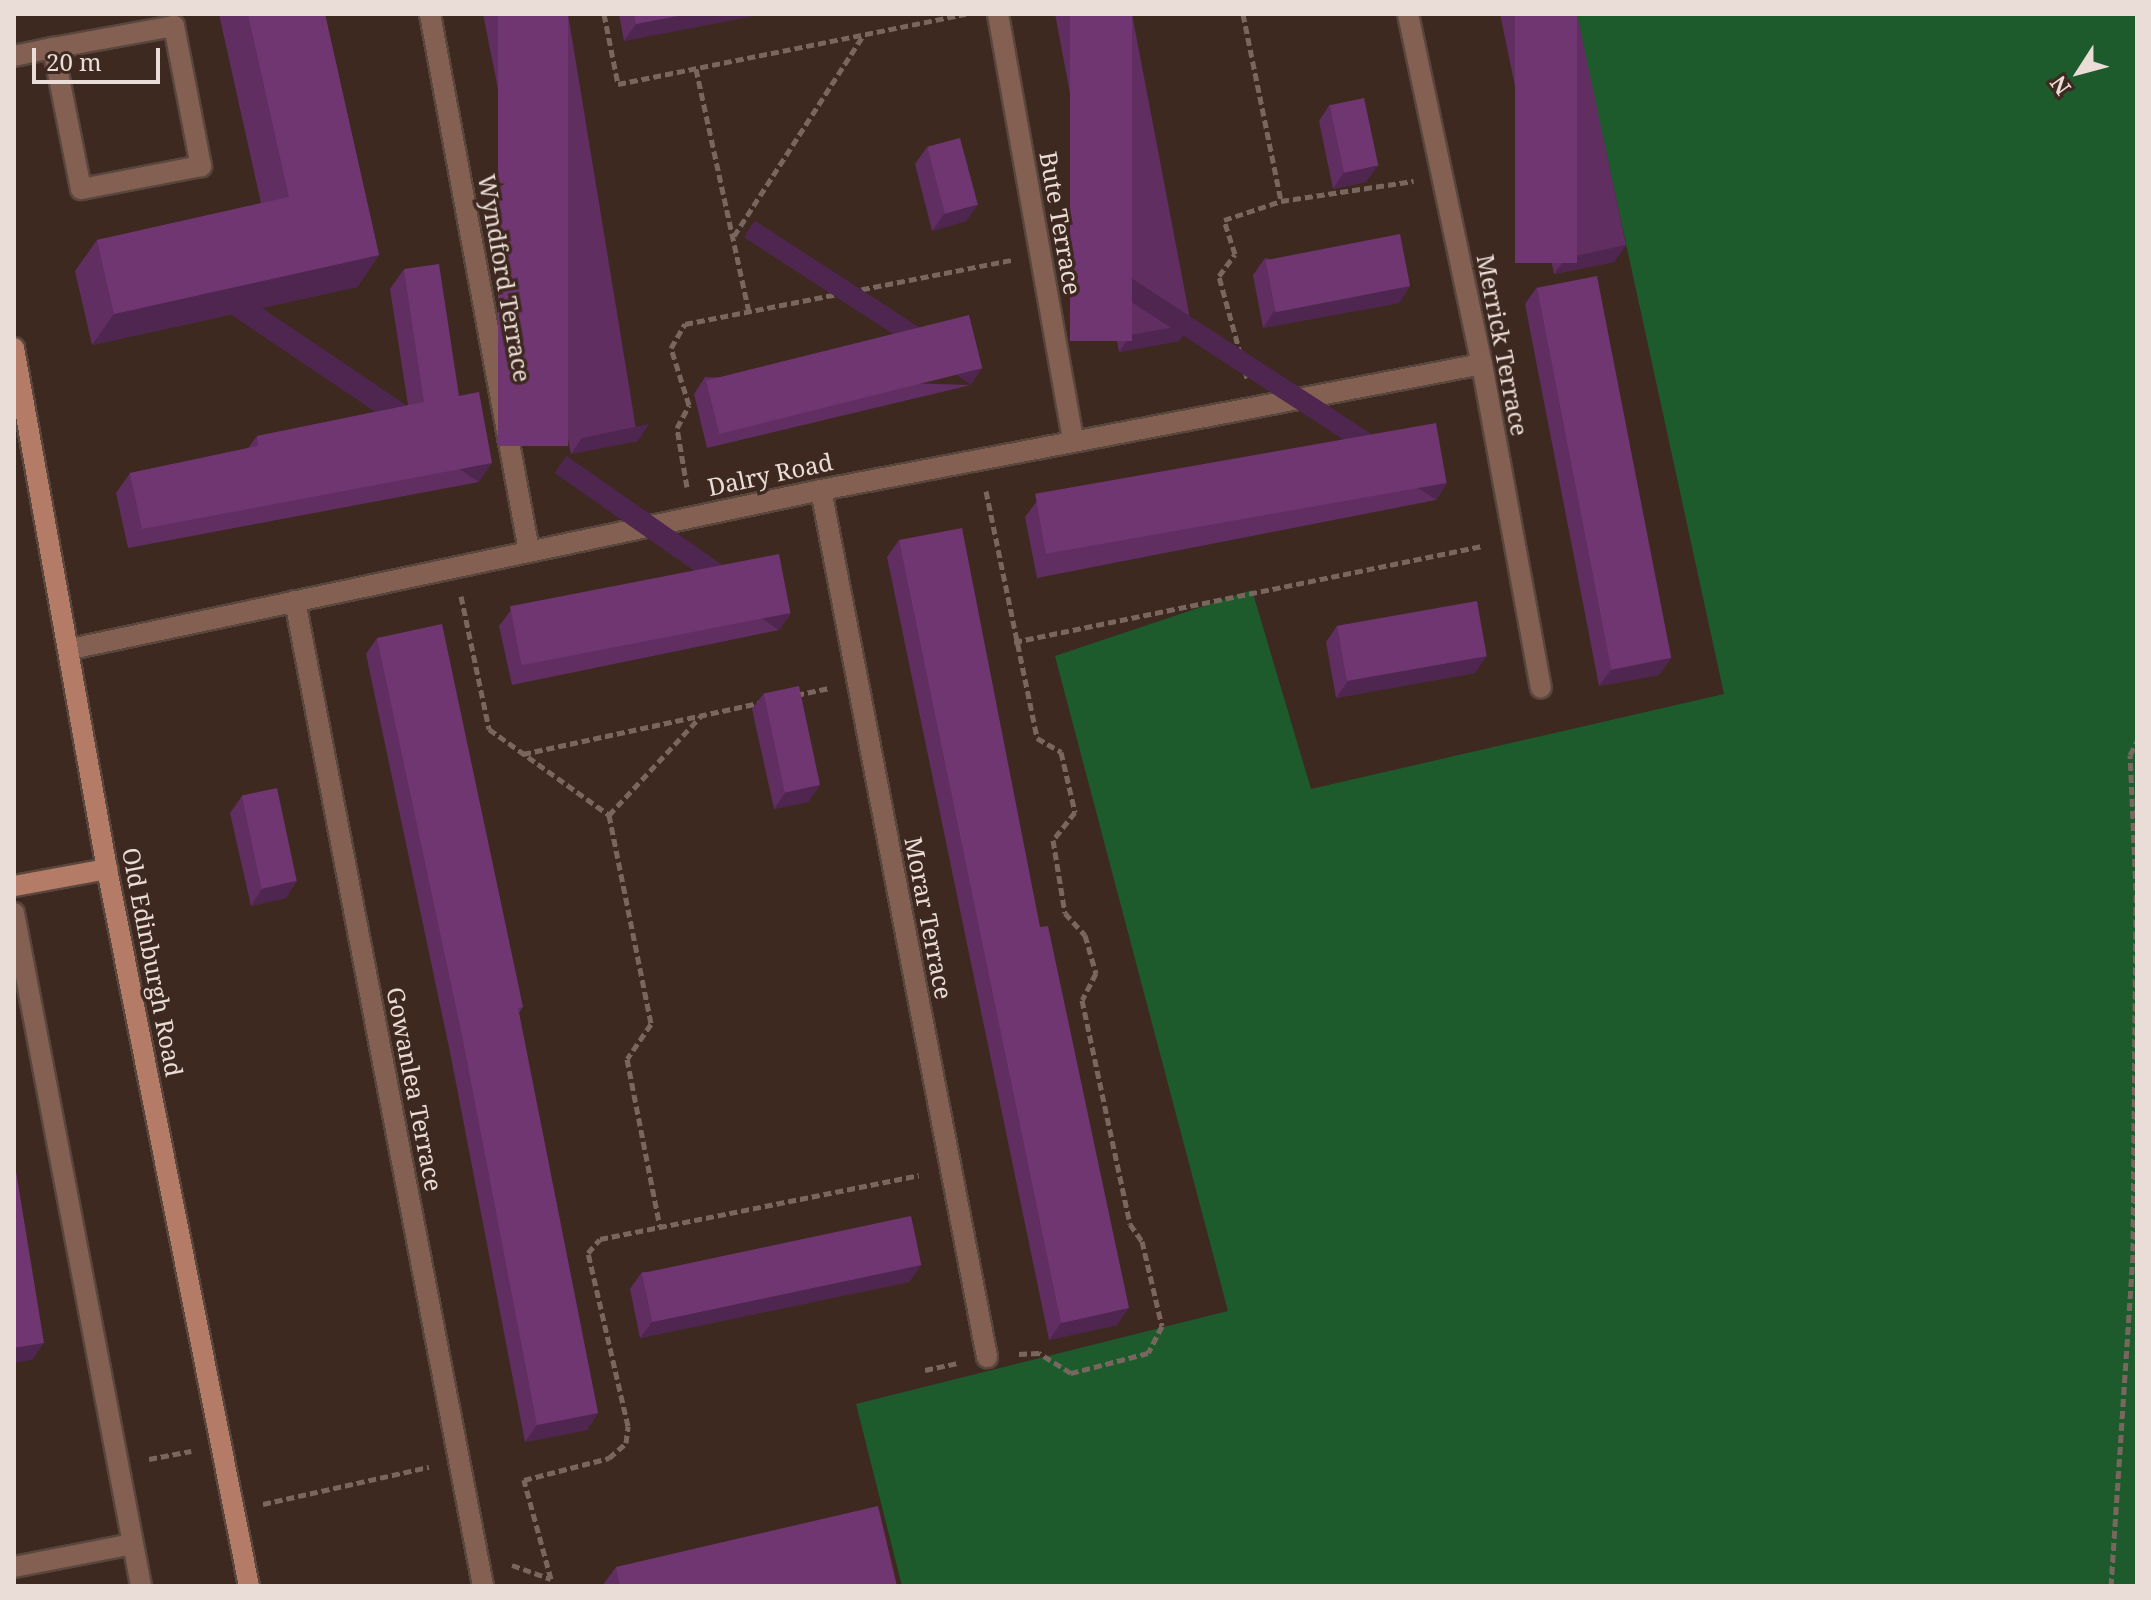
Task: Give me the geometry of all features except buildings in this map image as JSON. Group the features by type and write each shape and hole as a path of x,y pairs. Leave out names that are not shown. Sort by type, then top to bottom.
{"main road":[{"name":"Old Edinburgh Road","path":"14,348 71,649 107,869 249,1586"},
{"path":"14,886 107,869"}],"street":[{"name":"Wyndford Terrace","path":"430,14 529,551"},
{"name":"Bute Terrace","path":"998,14 1073,440"},
{"name":"Merrick Terrace","path":"1408,14 1482,364 1541,688"},
{"path":"14,56 53,48 174,26 201,166 81,189 53,48"},
{"name":"Dalry Road","path":"71,649 821,490 1482,364"},
{"name":"Morar Terrace","path":"821,490 987,1357"},
{"name":"Gowanlea Terrace","path":"295,601 483,1586"},
{"path":"14,913 141,1586"},
{"path":"14,1567 132,1544"}],"path":[{"path":"604,14 618,84 966,14"},
{"path":"1243,14 1281,201"},
{"path":"733,237 863,35"},
{"path":"696,69 749,313"},
{"path":"1252,407 1219,276 1235,254 1224,220 1281,201 1442,177"},
{"path":"692,517 677,428 689,405 671,348 685,324 1040,254"},
{"path":"925,1370 987,1357 1039,1353 1071,1373 1148,1353 1162,1326 1142,1241 1130,1224 1082,1000 1096,973 1085,935 1065,913 1062,898 1053,840 1075,812 1061,752 1037,738 1014,642 980,458"},
{"path":"1014,642 1514,540"},
{"path":"455,567 489,729 609,815 651,1024 627,1059 660,1227"},
{"path":"787,697 857,679"},
{"path":"523,754 773,700"},
{"path":"609,815 702,715"},
{"path":"2111,1586 2133,1251 2136,890 2130,755 2137,742"},
{"path":"477,1553 551,1579 524,1480 609,1458 626,1443 628,1426 588,1253 600,1239 951,1169"},
{"path":"120,1465 223,1445"},
{"path":"235,1510 459,1461"}],"green space":[{"path":"1576,14 2137,14 2137,1586 902,1586 856,1404 1228,1311 1055,656 1252,590 1311,789 1724,694"}]}
